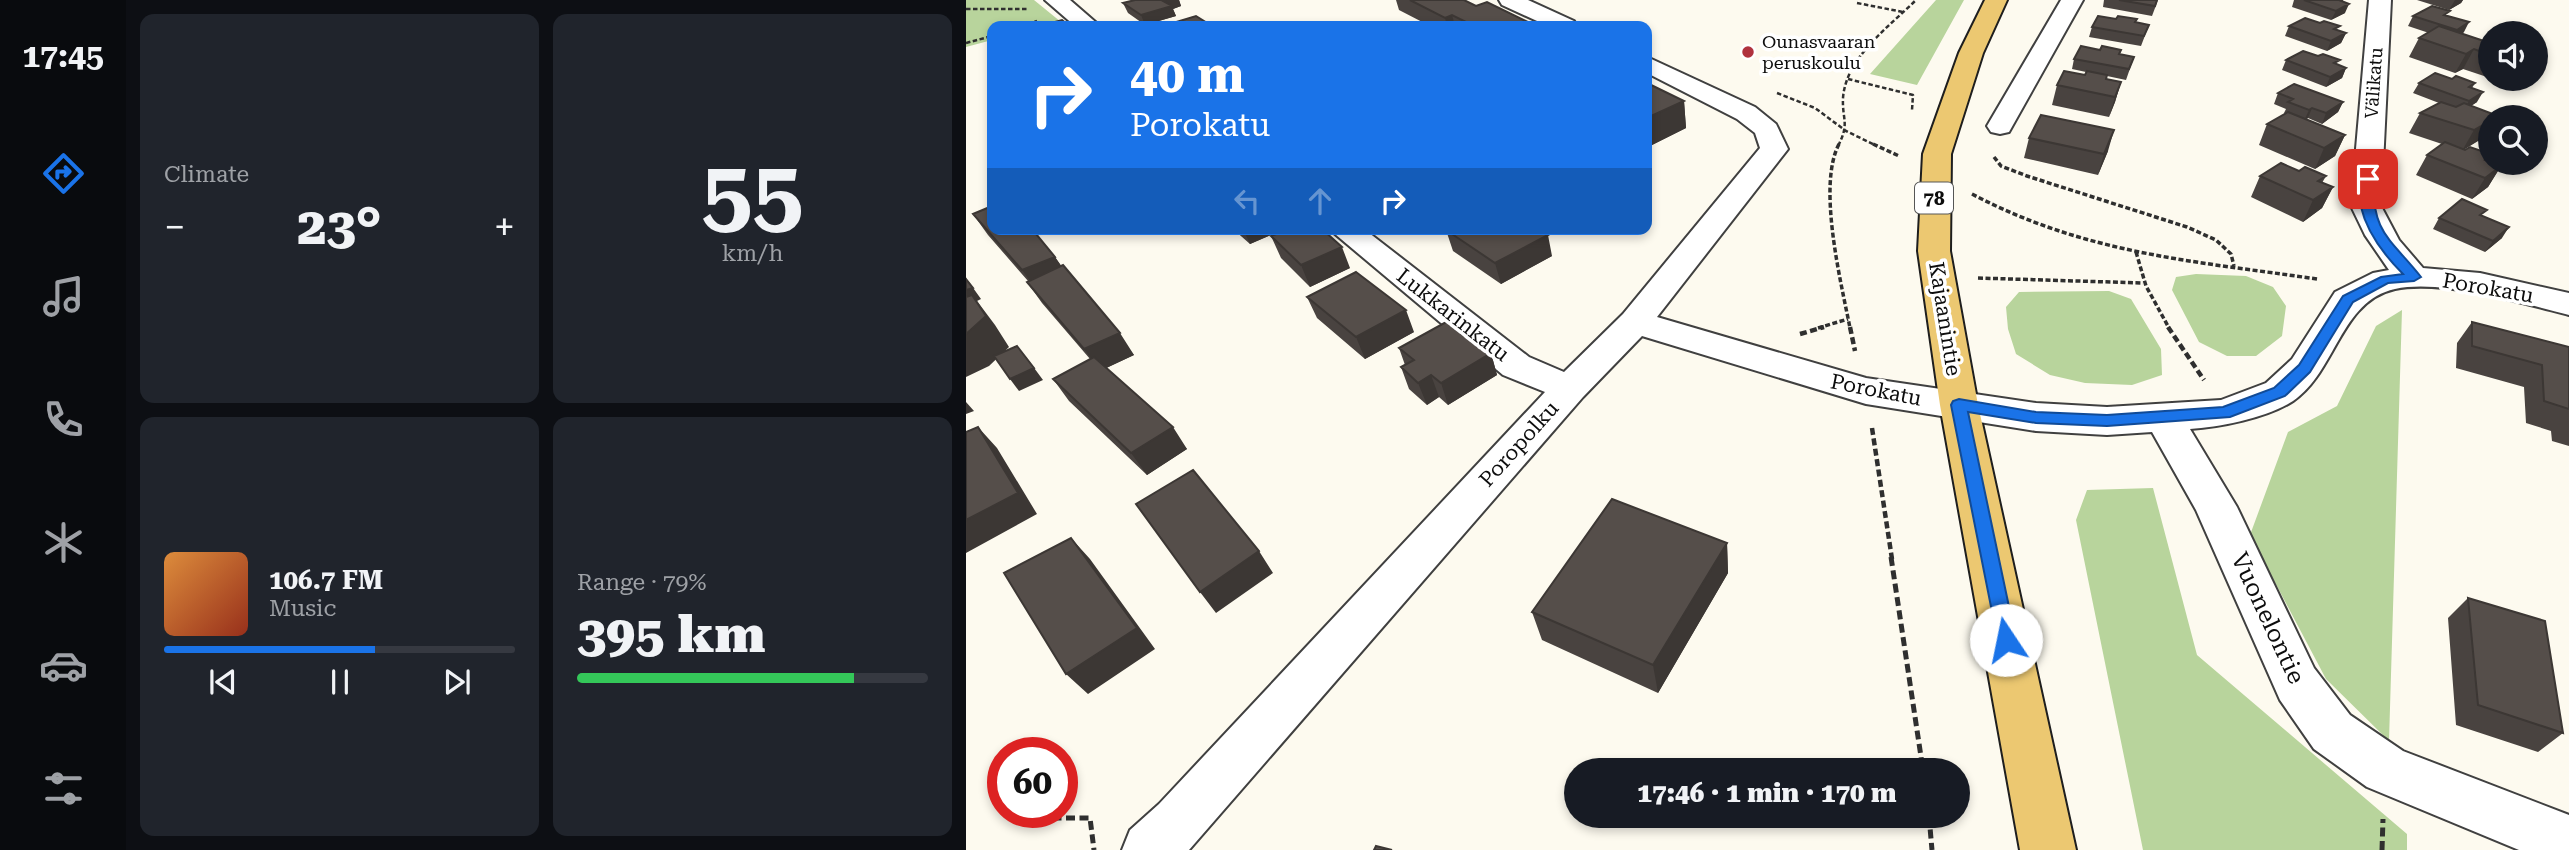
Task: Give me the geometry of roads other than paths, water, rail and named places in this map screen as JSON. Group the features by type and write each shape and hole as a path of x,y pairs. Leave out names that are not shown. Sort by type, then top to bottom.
{"main road":[{"name":"Kajaanintie","path":"1996,0 1971,53 1950,110 1936,165 1934,251 1959,405 2048,850"}],"street":[{"path":"1510,0 1555,21"},
{"path":"2000,126 2072,0"},
{"name":"Välikatu","path":"2380,0 2366,206 2392,255 2414,277"},
{"path":"1061,4 1083,21"},
{"name":"Poropolku","path":"1150,850 1178,823 1570,388 1635,322 1774,149 1767,130 1746,113 1652,66"},
{"name":"Lukkarinkatu","path":"1352,235 1516,366 1570,388"},
{"name":"Porokatu","path":"1635,322 1866,391 2036,417 2107,421 2224,413 2279,392 2305,368 2347,299 2385,280 2414,277 2480,283 2569,304"},
{"name":"Vuonelontie","path":"2164,418 2216,507 2297,684 2332,732 2385,769 2569,843"}],"place":[{"name":"Ounasvaaran peruskoulu","path":"1748,52"}]}
